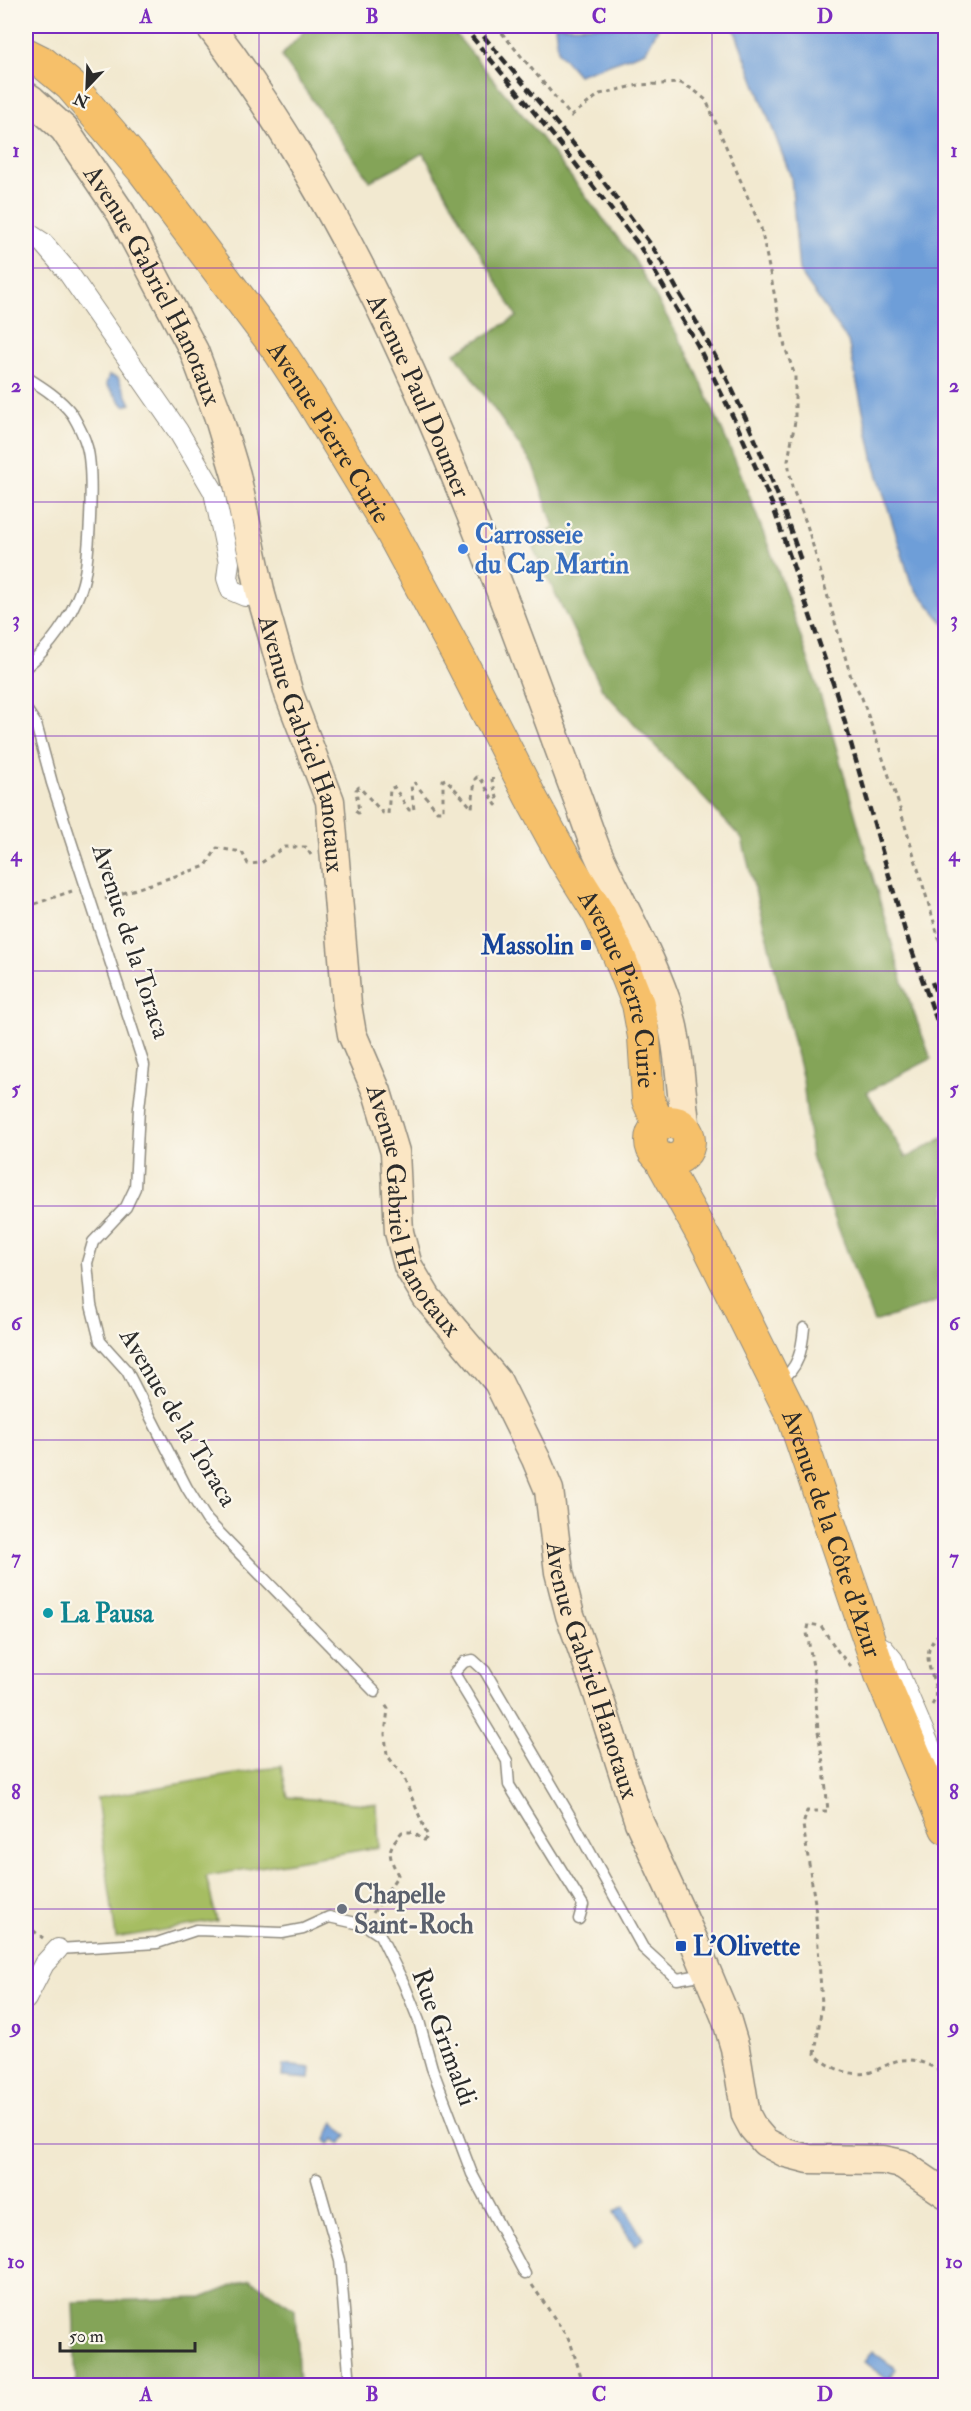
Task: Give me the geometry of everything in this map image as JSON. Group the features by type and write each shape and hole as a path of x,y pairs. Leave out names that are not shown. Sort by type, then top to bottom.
{"main road":[{"name":"Avenue Paul Doumer","path":"210,26 238,63 304,167 361,268 413,374 509,609 596,849 665,998 678,1059 671,1131"},
{"name":"Avenue Pierre Curie","path":"26,54 42,62 71,86 142,169 256,319 304,389 391,531 564,858 584,922 613,980 623,1014 636,1107 641,1122 671,1131"},
{"name":"Avenue Gabriel Hanotaux","path":"26,96 64,129 121,213 194,351 236,475 261,596 290,694 330,801 347,1005 352,1034 377,1092 395,1152 399,1232 408,1266 427,1298 498,1382 549,1490 559,1572 570,1616 639,1822 693,1939 726,2018 735,2048 746,2115 765,2142 786,2153 809,2159 883,2160 902,2164 945,2194"},
{"name":"Avenue de la Côte d'Azur","path":"671,1131 708,1245 794,1419 882,1678 945,1828"}],"street":[{"path":"26,232 43,243 80,288 178,431 214,492 229,563 227,578 231,590 245,596 261,596"},
{"path":"869,1641 883,1648 893,1660 945,1784"},
{"path":"26,1999 44,1964 58,1949"}],"lane":[{"path":"26,377 52,393 71,413 82,433 88,449 90,498 87,559 81,589 60,630 26,667"},
{"name":"Avenue de la Toraca","path":"26,709 36,724 52,783 144,1065 139,1108 135,1188 126,1207 93,1242 87,1263 91,1305 100,1341 127,1371 187,1488 207,1520 375,1692"},
{"path":"777,1383 786,1378 795,1367 802,1345 804,1328"},
{"path":"579,1919 583,1905 509,1785 507,1761 454,1673 464,1662 473,1660 485,1671 570,1816 642,1948 677,1979 706,1974"},
{"path":"58,1949 157,1943 196,1930 282,1933 303,1929 329,1917 365,1925"},
{"name":"Rue Grimaldi","path":"365,1925 380,1935 404,1984 419,2021 432,2068 472,2174 525,2274"},
{"path":"317,2179 340,2260 350,2385"}],"path":[{"path":"496,26 571,116 600,94 639,85 681,83 706,100 761,228 785,347 795,376 795,421 788,461 792,487 807,525 851,677 862,698 897,799 945,962"},
{"path":"350,802 358,813 356,789 361,788 383,813 388,814 390,789 394,787 409,810 414,810 411,785 415,783 440,812 444,809 443,782 446,779 472,808 477,777 481,779 496,805 498,801 492,780 494,776 498,778"},
{"path":"93,903 206,866 217,848 242,852 248,864 261,863 284,847 306,847 313,857"},
{"path":"26,907 87,886"},
{"path":"945,1080 945,1089"},
{"path":"853,1668 820,1626 809,1624 807,1633 814,1672 818,1731 828,1811 807,1811 803,1825 815,1903 822,2004 815,2054 824,2064 854,2074 868,2073 900,2060 922,2061 945,2074"},
{"path":"935,1701 927,1655 932,1640 942,1631 945,1633"},
{"path":"365,1925 398,1875 390,1858 390,1845 402,1832 412,1832 424,1840 428,1837 403,1776 387,1755 385,1734 388,1709 375,1692"},
{"path":"525,2274 570,2340 584,2385"}],"green space":[{"path":"309,26 449,26 535,130 634,259 691,359 739,469 784,587 829,722 903,983 931,1059 867,1092 906,1158 945,1137 945,1299 874,1322 811,1156 803,1080 742,839 602,689 533,548 554,527 533,465 455,353 517,317 423,153 370,181 281,56"},
{"path":"281,1766 288,1797 377,1805 379,1847 206,1876 217,1921 116,1938 97,1798"},
{"path":"250,2279 295,2309 299,2385 76,2385 73,2302 202,2298"}],"water":[{"path":"555,26 659,26 646,51 578,75 558,52"},
{"path":"733,26 945,26 945,625 911,583 875,466 848,341 799,271 791,177"},
{"path":"109,375 118,378 131,404 124,406 106,384"},
{"path":"283,2065 311,2068 310,2079 282,2077"},
{"path":"334,2122 347,2136 341,2144 335,2139 329,2144 326,2140"},
{"path":"624,2206 643,2239 634,2245 614,2212"},
{"path":"872,2351 896,2369 888,2380 864,2362"}],"railway":[{"path":"463,26 639,245 697,344 736,423 772,504 837,695 905,931 946,1046"},
{"path":"475,26 584,157 660,258 716,357 748,423 801,561"},
{"path":"932,982 946,1019"}],"place":[{"name":"Carrosseie du Cap Martin","path":"463,549"},
{"name":"Massolin","path":"586,945"},
{"name":"La Pausa","path":"48,1613"},
{"name":"Chapelle Saint-Roch","path":"342,1909"},
{"name":"L'Olivette","path":"681,1946"}]}
